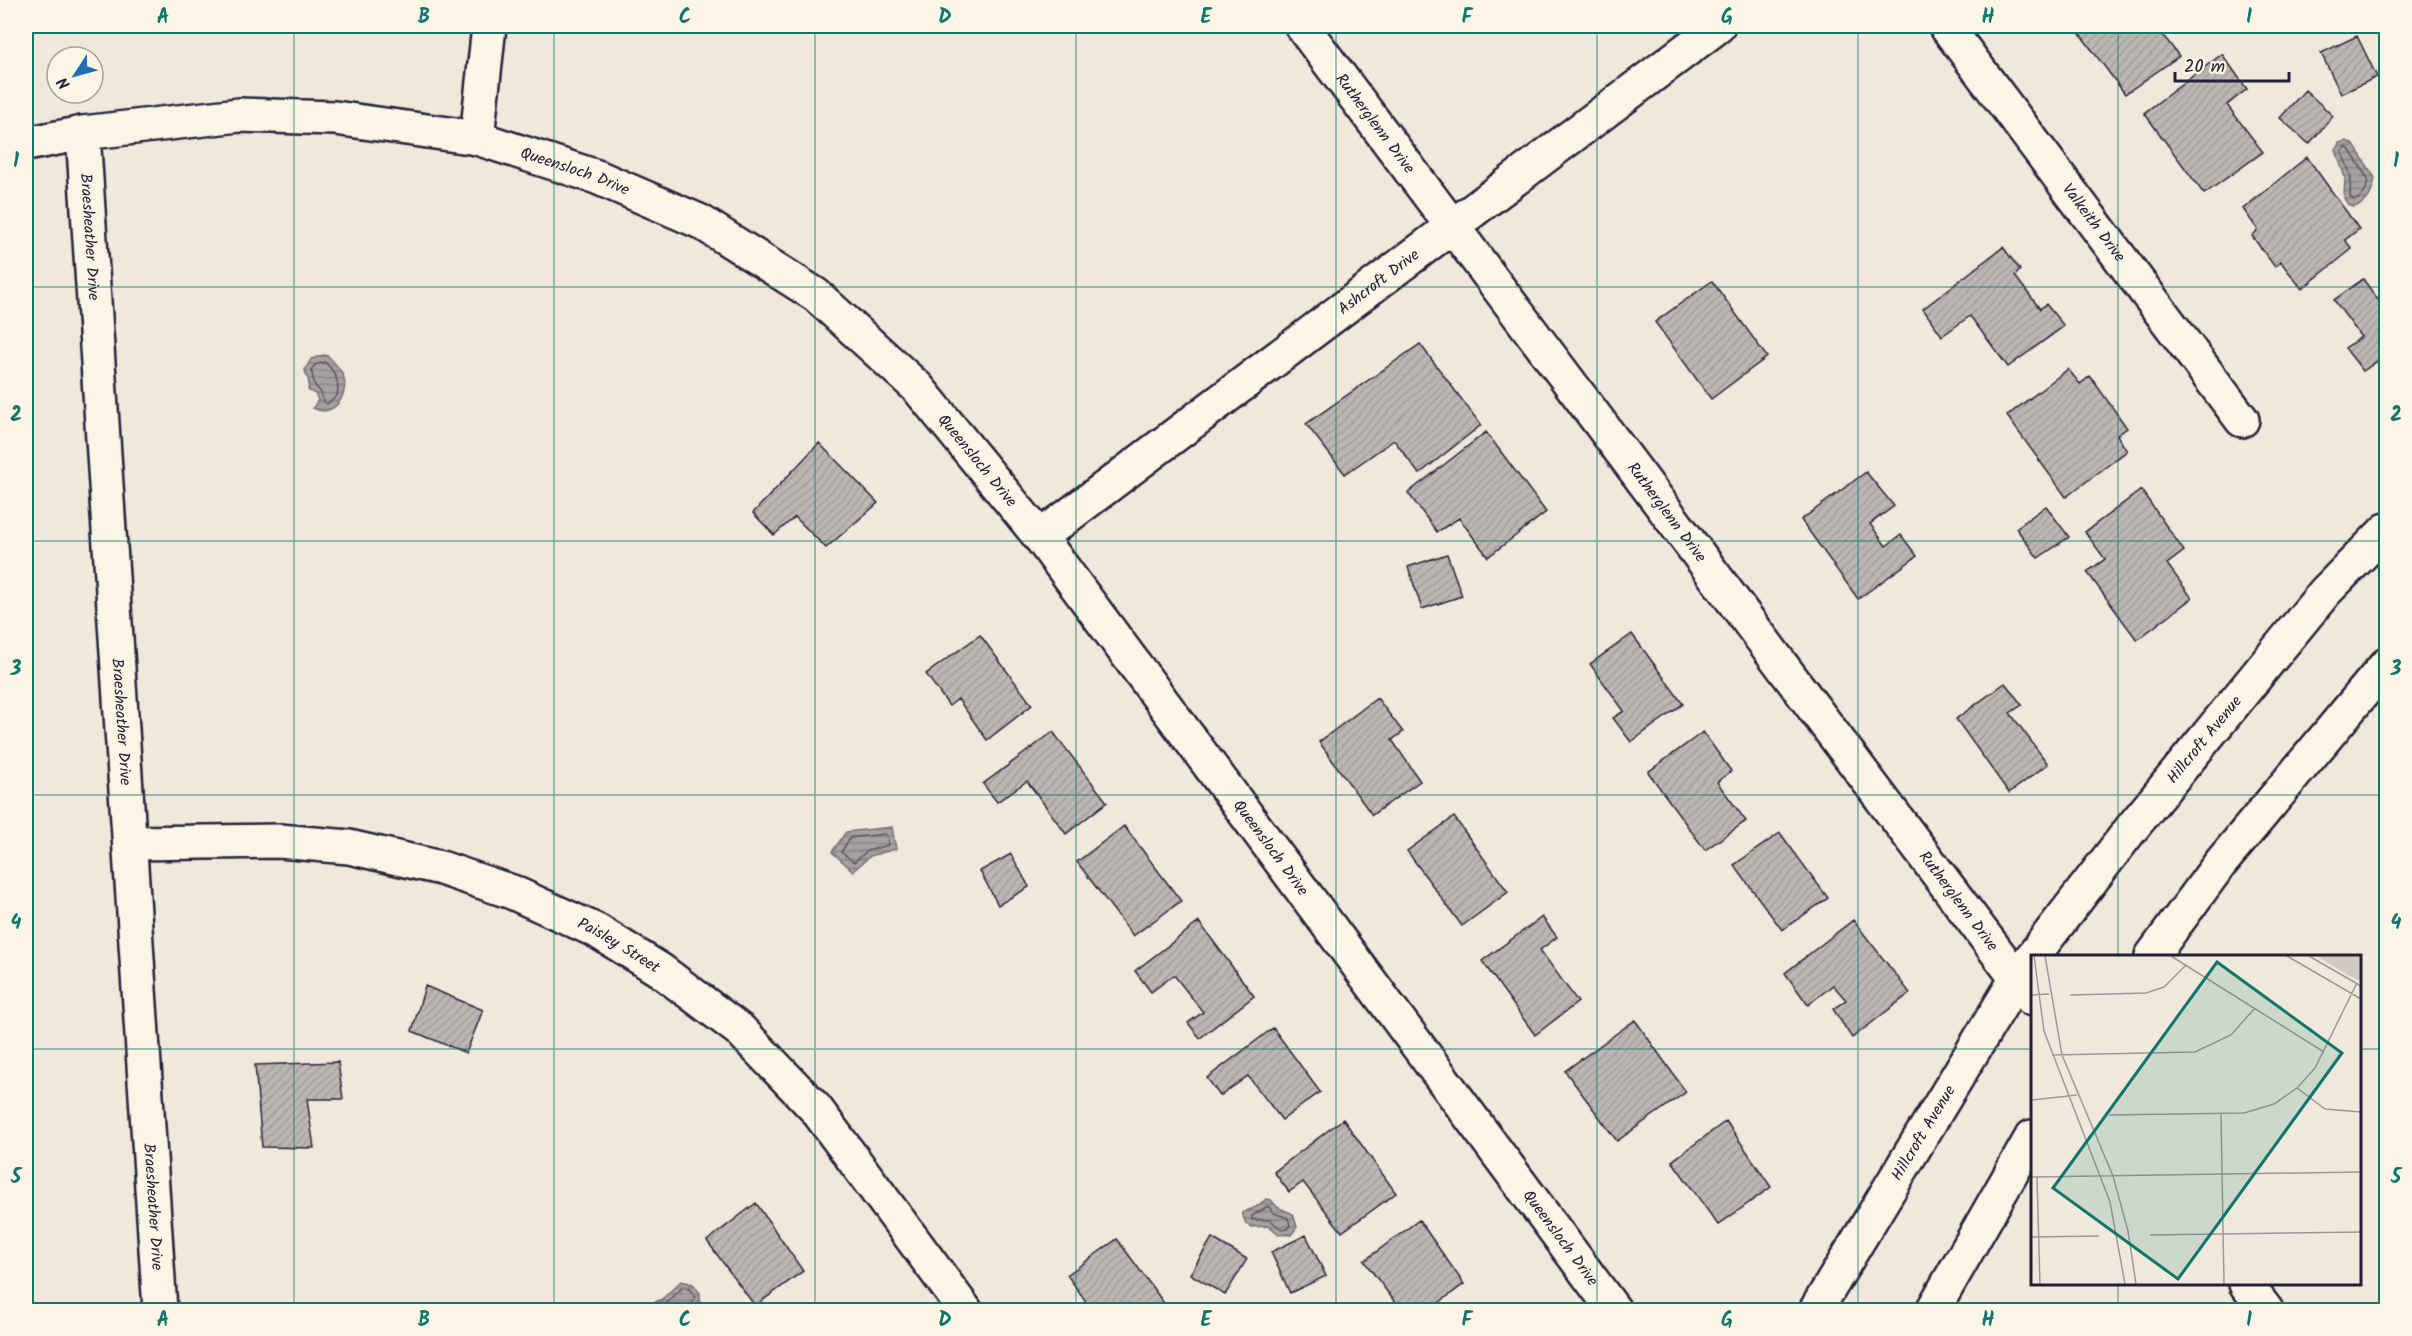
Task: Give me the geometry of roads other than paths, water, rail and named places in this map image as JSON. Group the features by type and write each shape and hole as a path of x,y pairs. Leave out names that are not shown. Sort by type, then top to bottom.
{"street":[{"path":"477,138 489,26"},
{"name":"Rutherglenn Drive","path":"1302,26 1452,227 2029,972"},
{"name":"Ashcroft Drive","path":"1040,537 1718,26"},
{"name":"Valkeith Drive","path":"1946,26 2242,420"},
{"name":"Queensloch Drive","path":"26,144 83,133 239,115 335,118 477,138 597,177 701,222 816,295 918,388 1040,537 1614,1311"},
{"name":"Braesheather Drive","path":"83,133 160,1311"},
{"name":"Hillcroft Avenue","path":"2041,955 2131,829 2318,602 2386,530"},
{"path":"2153,955 2219,865 2386,665"},
{"name":"Paisley Street","path":"130,843 279,841 349,847 441,868 513,892 597,931 660,970 741,1031 816,1109 965,1311"},
{"name":"Hillcroft Avenue","path":"1816,1311 2029,972"},
{"path":"1933,1311 2031,1139"},
{"path":"2247,1285 2266,1311"}],"water":[{"path":"2347,141 2354,145 2375,178 2369,197 2363,203 2353,207 2348,205 2344,198 2345,178 2336,150 2339,143"},
{"path":"323,355 328,356 336,365 345,382 342,397 338,403 328,410 321,411 313,408 318,400 315,394 308,390 309,383 305,370 311,359"},
{"path":"892,827 896,849 870,856 853,871 832,852 846,832"},
{"path":"1266,1199 1293,1214 1297,1227 1291,1235 1279,1234 1269,1226 1251,1227 1246,1224 1242,1213 1256,1207"},
{"path":"681,1281 693,1284 700,1293 700,1303 694,1310 644,1310 662,1299"}]}
